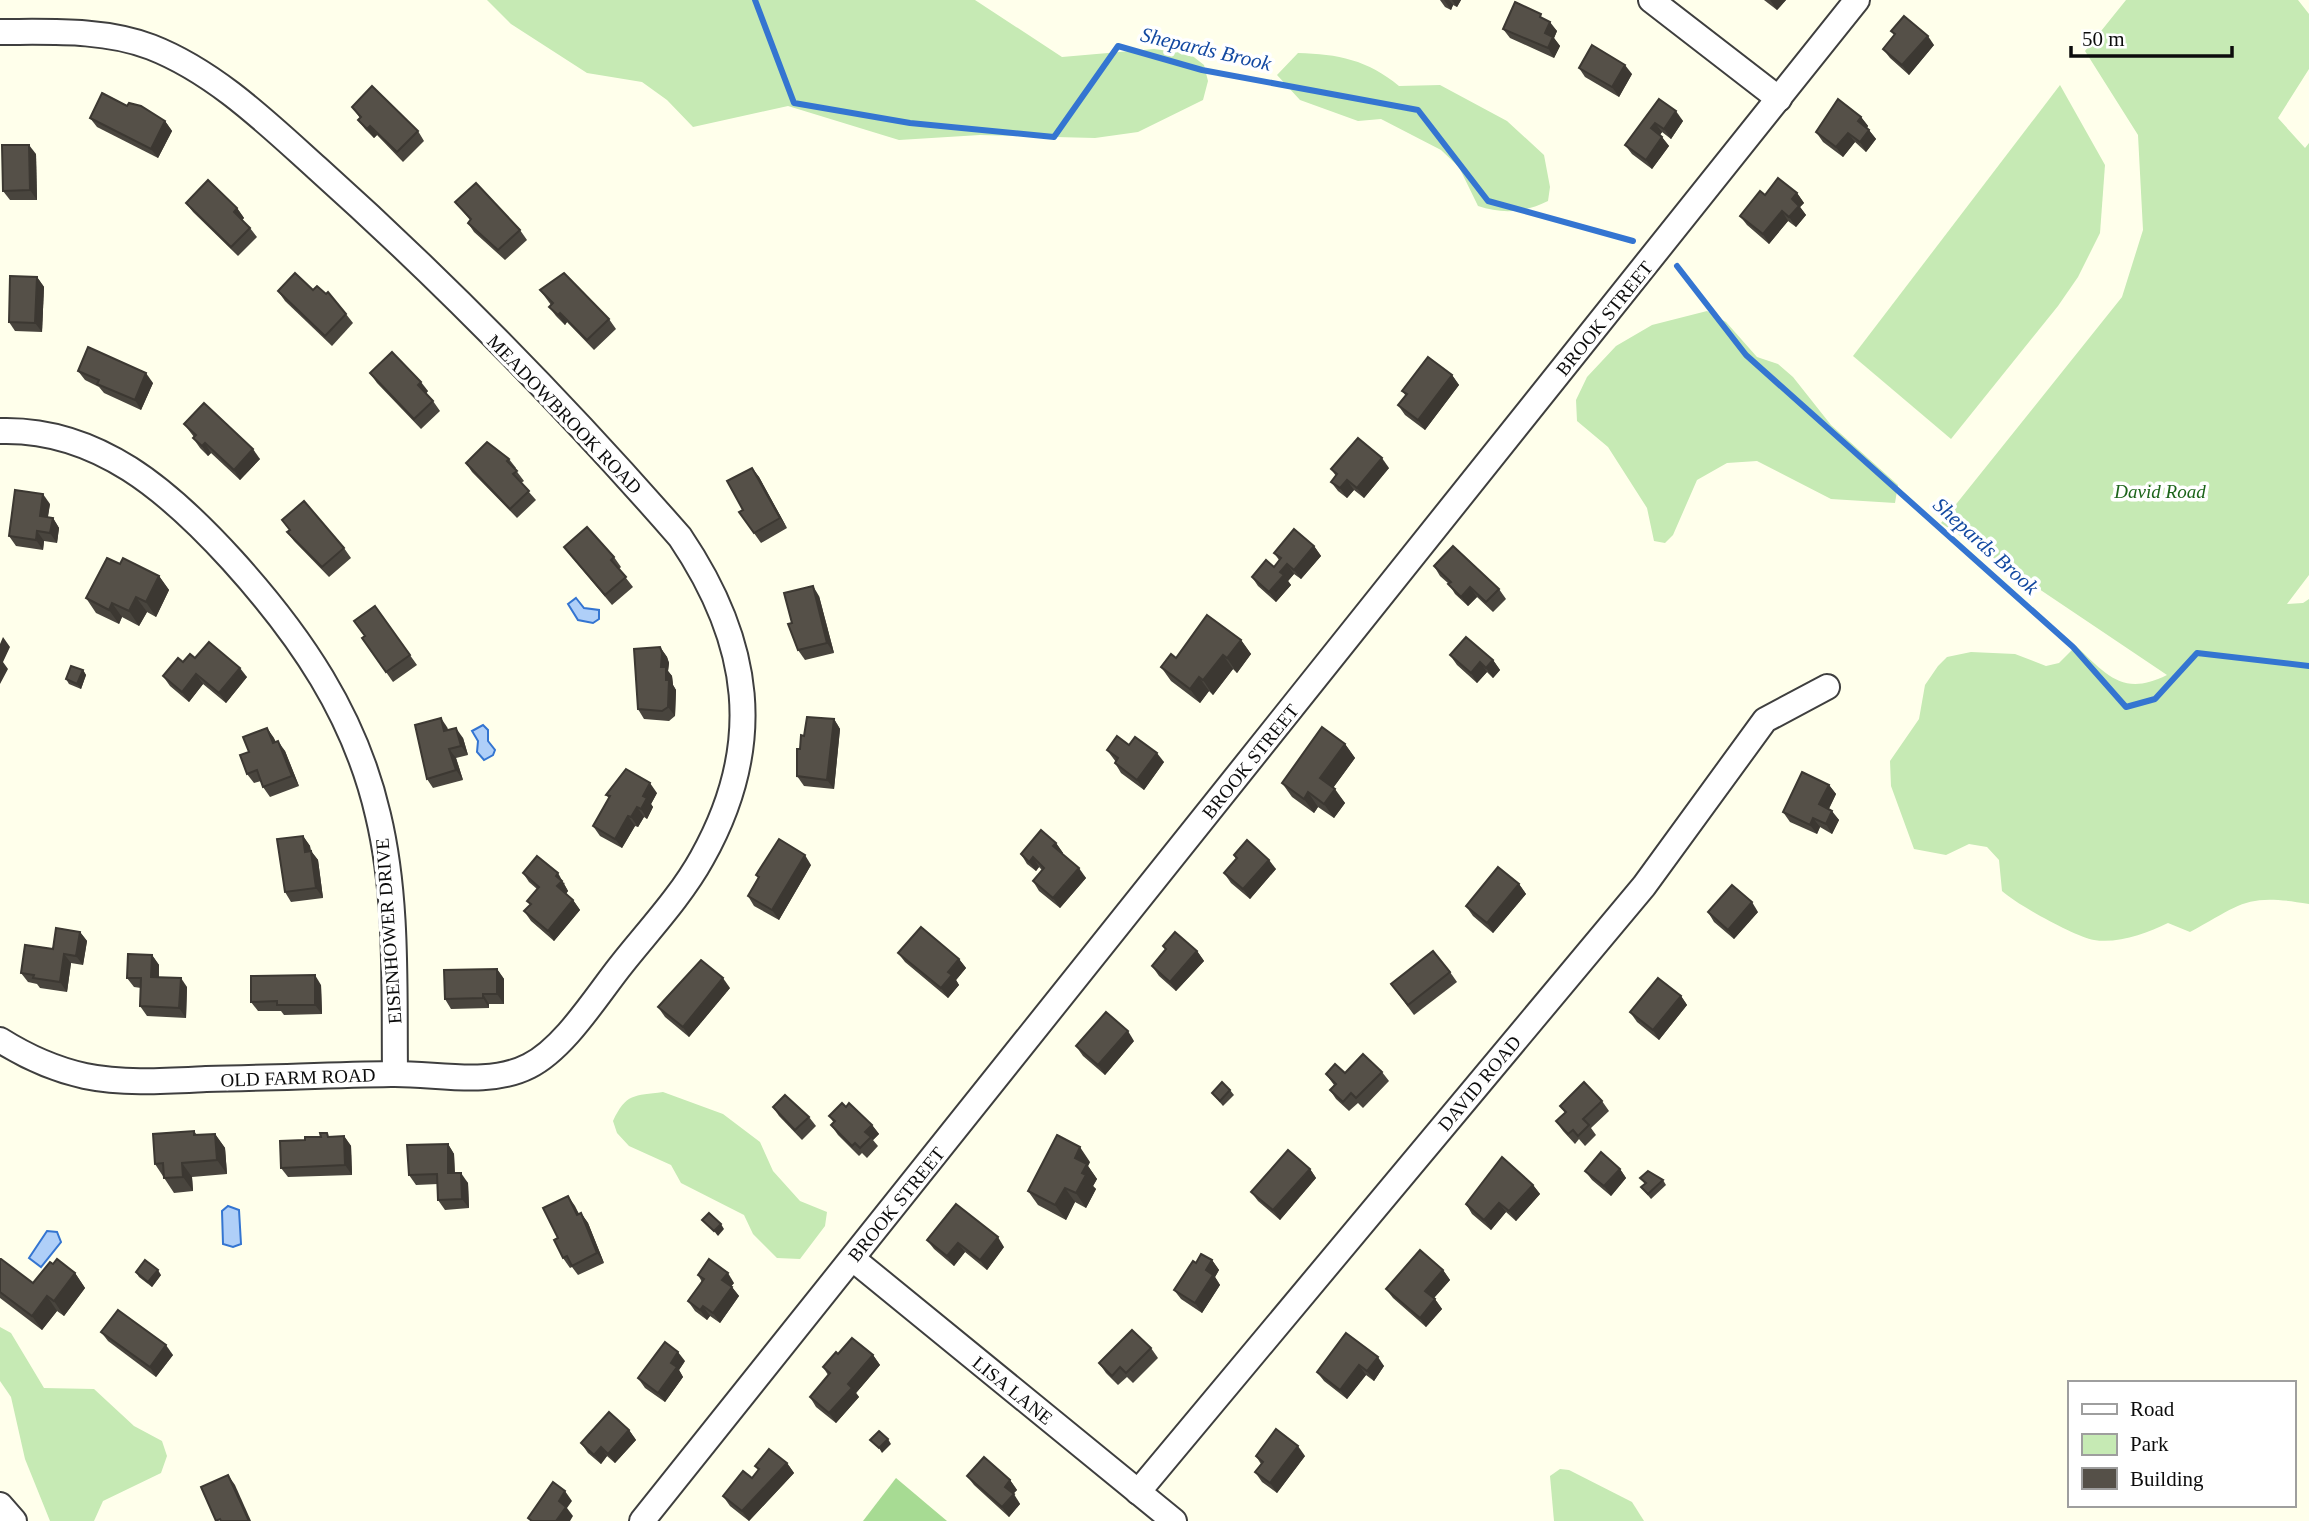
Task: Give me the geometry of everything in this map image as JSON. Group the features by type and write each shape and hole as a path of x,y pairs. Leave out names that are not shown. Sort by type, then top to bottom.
{"street":[{"path":"1651,0 1779,99"},
{"name":"BROOK STREET","path":"642,1521 1857,0"},
{"name":"MEADOWBROOK ROAD","path":"0,32 68,32 127,39 174,57 237,99 350,198 451,296 645,498 680,537 701,568 734,643 741,676 742,730 733,782 718,828 701,860 581,1015"},
{"name":"EISENHOWER DRIVE","path":"0,431 25,431 56,436 110,456 139,473 191,516 236,564 295,632 320,671 355,740 380,825 389,892 395,1074"},
{"name":"DAVID ROAD","path":"1138,1492 1644,886 1765,720 1827,687"},
{"name":"OLD FARM ROAD","path":"0,1040 30,1059 86,1076 151,1081 395,1074 472,1077 523,1069 547,1054 581,1015"},
{"name":"LISA LANE","path":"853,1259 1174,1521"},
{"path":"0,1505 14,1521"}],"green space":[{"path":"487,0 975,0 1062,57 1154,49 1190,54 1204,65 1208,81 1203,100 1138,132 1095,138 980,135 899,140 788,106 693,127 667,100 642,82 587,73 511,24"},
{"name":"David Road","path":"2126,0 2298,0 2309,14 2309,69 2278,118 2305,148 2309,143 2309,575 2287,604 2303,603 2309,599 2309,904 2258,900 2234,907 2190,932 2168,923 2132,937 2103,941 2085,938 2060,927 2002,891 1999,860 1987,847 1969,844 1946,855 1914,849 1891,786 1890,761 1919,719 1925,685 1947,657 1971,652 2015,654 2046,666 2059,663 2076,646 2117,680 2139,684 2167,675 1941,523 2122,297 2143,230 2138,135 2085,51"},
{"path":"1298,53 1352,60 1376,70 1399,86 1440,85 1507,121 1544,155 1550,187 1548,201 1513,211 1478,206 1459,167 1441,150 1381,119 1358,121 1300,100 1277,75"},
{"path":"2060,85 2105,165 2100,233 2078,277 2058,306 1951,439 1853,356"},
{"path":"1707,311 1726,322 1757,357 1778,364 1793,377 1831,425 1898,485 1895,503 1831,499 1757,461 1727,463 1697,480 1673,535 1665,543 1654,541 1647,508 1608,447 1577,421 1576,400 1587,377 1616,346 1652,325"},
{"path":"663,1092 723,1114 760,1142 773,1171 800,1201 827,1212 825,1226 800,1259 777,1258 753,1234 744,1215 681,1183 671,1165 629,1146 617,1133 613,1121 622,1105 638,1096"},
{"path":"0,1327 11,1333 44,1388 94,1389 134,1426 162,1441 167,1456 161,1473 103,1501 94,1521 50,1521 25,1459 11,1397 0,1381"},
{"path":"1560,1469 1569,1470 1632,1502 1644,1521 1554,1521 1550,1476"},
{"path":"896,1478 947,1521 863,1521"}],"water":[{"path":"576,598 584,608 599,610 599,619 593,623 578,620 568,604"},
{"path":"483,725 488,730 488,741 495,750 493,755 484,760 477,752 478,741 472,731"},
{"path":"228,1206 239,1210 241,1244 233,1247 223,1244 222,1211"},
{"path":"47,1231 57,1232 61,1242 41,1267 29,1258"}],"building":[{"path":"1515,2 1541,14 1540,17 1550,22 1545,33 1553,37 1548,48 1503,29"},
{"path":"1904,16 1928,36 1902,65 1883,49 1895,34 1891,31"},
{"path":"1592,45 1625,65 1612,87 1579,68"},
{"path":"372,86 418,131 397,152 370,126 367,129 358,120 361,117 352,107"},
{"path":"102,93 127,106 129,103 141,106 165,121 151,149 90,118"},
{"path":"1659,99 1676,111 1664,129 1655,123 1651,128 1662,137 1646,160 1625,145"},
{"path":"1838,99 1861,117 1858,121 1869,130 1860,142 1848,133 1836,147 1816,132"},
{"path":"2,145 29,145 30,190 3,191"},
{"path":"1778,178 1797,193 1792,199 1799,206 1789,217 1782,211 1763,234 1740,216 1760,191 1765,195"},
{"path":"208,180 237,208 234,212 250,228 231,247 186,203"},
{"path":"476,183 520,230 498,250 468,223 471,219 455,202"},
{"path":"295,273 313,290 317,286 326,294 328,292 346,314 325,336 278,291"},
{"path":"564,273 609,319 587,340 560,313 558,315 549,307 553,303 540,290"},
{"path":"10,276 37,277 35,323 9,322"},
{"path":"88,347 146,373 135,400 97,384 99,380 78,371"},
{"path":"392,352 421,382 418,385 433,401 414,419 370,373"},
{"path":"1428,357 1452,375 1418,420 1398,405 1407,394 1402,391"},
{"path":"204,403 253,449 234,470 205,443 202,446 193,438 196,435 184,424"},
{"path":"1358,438 1382,458 1357,488 1347,480 1340,488 1331,482 1337,474 1331,469"},
{"path":"487,442 509,459 507,461 517,471 513,474 529,491 510,509 466,463"},
{"path":"752,468 780,518 754,533 739,512 743,510 727,481"},
{"path":"15,490 43,494 40,516 53,518 50,533 37,531 36,540 9,536"},
{"path":"304,501 344,548 322,567 287,532 290,530 282,520"},
{"path":"587,527 614,557 611,560 626,577 605,595 564,547"},
{"path":"1294,529 1314,546 1294,570 1287,564 1280,572 1284,575 1269,592 1252,577 1266,560 1274,567 1281,558 1274,553"},
{"path":"1453,546 1499,589 1486,602 1470,587 1461,597 1448,584 1451,582 1434,566"},
{"path":"107,558 120,564 123,558 159,576 146,602 136,597 129,611 112,603 109,610 86,598"},
{"path":"813,586 827,643 798,650 788,624 792,623 784,593"},
{"path":"375,606 410,655 386,672 362,638 365,636 354,621"},
{"path":"1207,615 1241,640 1227,658 1223,655 1203,680 1199,677 1190,689 1161,667 1171,654 1176,658"},
{"path":"1466,637 1493,660 1486,668 1480,662 1471,673 1450,655"},
{"path":"209,642 240,668 219,693 196,674 182,692 163,676 178,658 183,662 190,654 195,658"},
{"path":"660,647 661,667 666,667 666,680 669,680 668,707 662,711 638,709 634,649"},
{"path":"71,666 83,670 77,684 66,679"},
{"path":"807,717 834,719 827,780 797,776 797,749 800,749"},
{"path":"441,718 444,731 456,728 461,746 449,749 456,770 427,779 415,725"},
{"path":"1322,727 1345,744 1320,778 1335,789 1324,804 1308,792 1304,799 1282,783"},
{"path":"267,728 273,743 278,741 292,776 263,787 257,770 247,774 240,755 249,752 243,737"},
{"path":"1117,736 1129,745 1135,737 1157,753 1137,780 1115,763 1118,758 1107,750"},
{"path":"626,769 650,783 643,796 647,798 641,809 637,807 631,817 628,816 615,839 593,826 610,796 606,795"},
{"path":"1802,772 1829,785 1819,804 1832,811 1826,824 1813,818 1810,825 1783,812"},
{"path":"1041,830 1056,843 1053,846 1079,868 1053,898 1033,881 1044,868 1033,857 1029,862 1021,854"},
{"path":"303,836 305,852 311,851 316,888 285,892 277,839"},
{"path":"779,839 805,855 772,910 748,896 759,877 756,875"},
{"path":"1247,840 1269,860 1243,889 1224,873"},
{"path":"537,856 558,873 556,876 562,881 557,886 573,900 548,931 524,911 531,904 527,901 539,887 523,873"},
{"path":"1498,867 1519,884 1487,923 1466,906"},
{"path":"1732,885 1752,902 1728,930 1708,912"},
{"path":"921,927 959,959 948,972 952,975 941,988 898,953"},
{"path":"56,928 80,932 76,956 64,954 60,982 33,978 34,975 21,973 25,945 53,949"},
{"path":"1175,932 1197,951 1170,982 1152,966"},
{"path":"1433,951 1450,972 1408,1005 1391,984"},
{"path":"128,954 152,955 151,977 181,978 179,1008 140,1006 141,978 127,978"},
{"path":"701,960 723,978 683,1027 658,1007"},
{"path":"497,969 497,994 483,994 483,998 445,999 444,970"},
{"path":"315,975 315,1005 277,1005 277,1001 251,1002 251,976"},
{"path":"1658,978 1681,996 1653,1030 1630,1012"},
{"path":"1106,1012 1128,1031 1098,1065 1076,1046"},
{"path":"1363,1054 1382,1072 1356,1098 1351,1093 1343,1102 1330,1090 1336,1084 1326,1074 1335,1064 1345,1073"},
{"path":"1222,1082 1230,1090 1220,1101 1212,1093"},
{"path":"1584,1082 1602,1101 1583,1119 1589,1125 1578,1136 1573,1130 1568,1134 1556,1121 1566,1112 1560,1106"},
{"path":"785,1095 809,1117 795,1130 773,1107"},
{"path":"842,1103 846,1107 849,1103 872,1125 865,1132 871,1137 860,1148 855,1143 852,1146 831,1125 835,1121 829,1116"},
{"path":"194,1131 194,1135 215,1134 217,1160 182,1163 183,1177 164,1178 163,1163 155,1164 153,1134"},
{"path":"320,1133 327,1133 328,1137 344,1136 345,1165 281,1168 280,1141 321,1137"},
{"path":"1057,1135 1080,1147 1075,1158 1087,1164 1082,1173 1086,1175 1076,1193 1065,1188 1055,1205 1028,1191"},
{"path":"448,1144 448,1173 461,1173 462,1199 438,1200 437,1174 409,1175 407,1145"},
{"path":"1288,1150 1310,1169 1273,1210 1251,1192"},
{"path":"1601,1152 1620,1169 1604,1186 1585,1171"},
{"path":"1502,1157 1533,1185 1509,1211 1499,1203 1484,1220 1466,1204"},
{"path":"1648,1171 1663,1180 1648,1194 1641,1187 1646,1183 1640,1178"},
{"path":"568,1196 577,1215 581,1213 597,1253 572,1266 567,1256 563,1258 554,1240 558,1238 543,1208"},
{"path":"956,1204 998,1237 980,1260 958,1243 947,1256 927,1240"},
{"path":"709,1213 721,1224 714,1231 702,1220"},
{"path":"1420,1250 1443,1270 1425,1291 1435,1299 1420,1318 1386,1289"},
{"path":"1201,1254 1212,1260 1206,1270 1213,1275 1195,1303 1174,1290 1193,1261 1196,1263"},
{"path":"0,1259 33,1283 50,1262 53,1264 57,1259 75,1273 54,1301 47,1296 32,1316 0,1292"},
{"path":"709,1259 728,1273 722,1280 732,1287 713,1313 703,1306 700,1310 688,1301 704,1279 698,1275"},
{"path":"145,1260 158,1270 148,1282 136,1272"},
{"path":"118,1310 166,1345 150,1367 101,1332"},
{"path":"1132,1330 1151,1348 1126,1373 1120,1367 1112,1376 1099,1363"},
{"path":"1346,1333 1378,1357 1367,1371 1359,1365 1340,1390 1317,1372"},
{"path":"852,1338 873,1355 848,1384 852,1388 829,1413 810,1397 830,1373 823,1367"},
{"path":"665,1342 678,1352 671,1363 677,1367 658,1393 638,1378"},
{"path":"609,1412 629,1430 608,1454 601,1447 594,1455 581,1443"},
{"path":"1276,1429 1298,1446 1270,1483 1255,1472 1263,1462 1256,1456"},
{"path":"879,1431 888,1439 879,1448 870,1440"},
{"path":"769,1449 787,1463 742,1511 723,1496 743,1471 752,1478 759,1469 755,1466"},
{"path":"984,1457 1010,1480 1005,1487 1014,1494 1002,1507 967,1476"},
{"path":"228,1475 249,1521 216,1521 201,1487"},
{"path":"553,1482 565,1491 559,1501 566,1507 556,1521 532,1521 528,1518"}],"waterway":[{"name":"Shepards Brook","path":"755,0 794,103 910,123 1054,137 1118,46 1202,70 1418,110 1488,201 1633,241"},
{"name":"Shepards Brook","path":"1677,266 1746,355 2073,647 2126,707 2155,699 2197,653 2309,666"}]}
